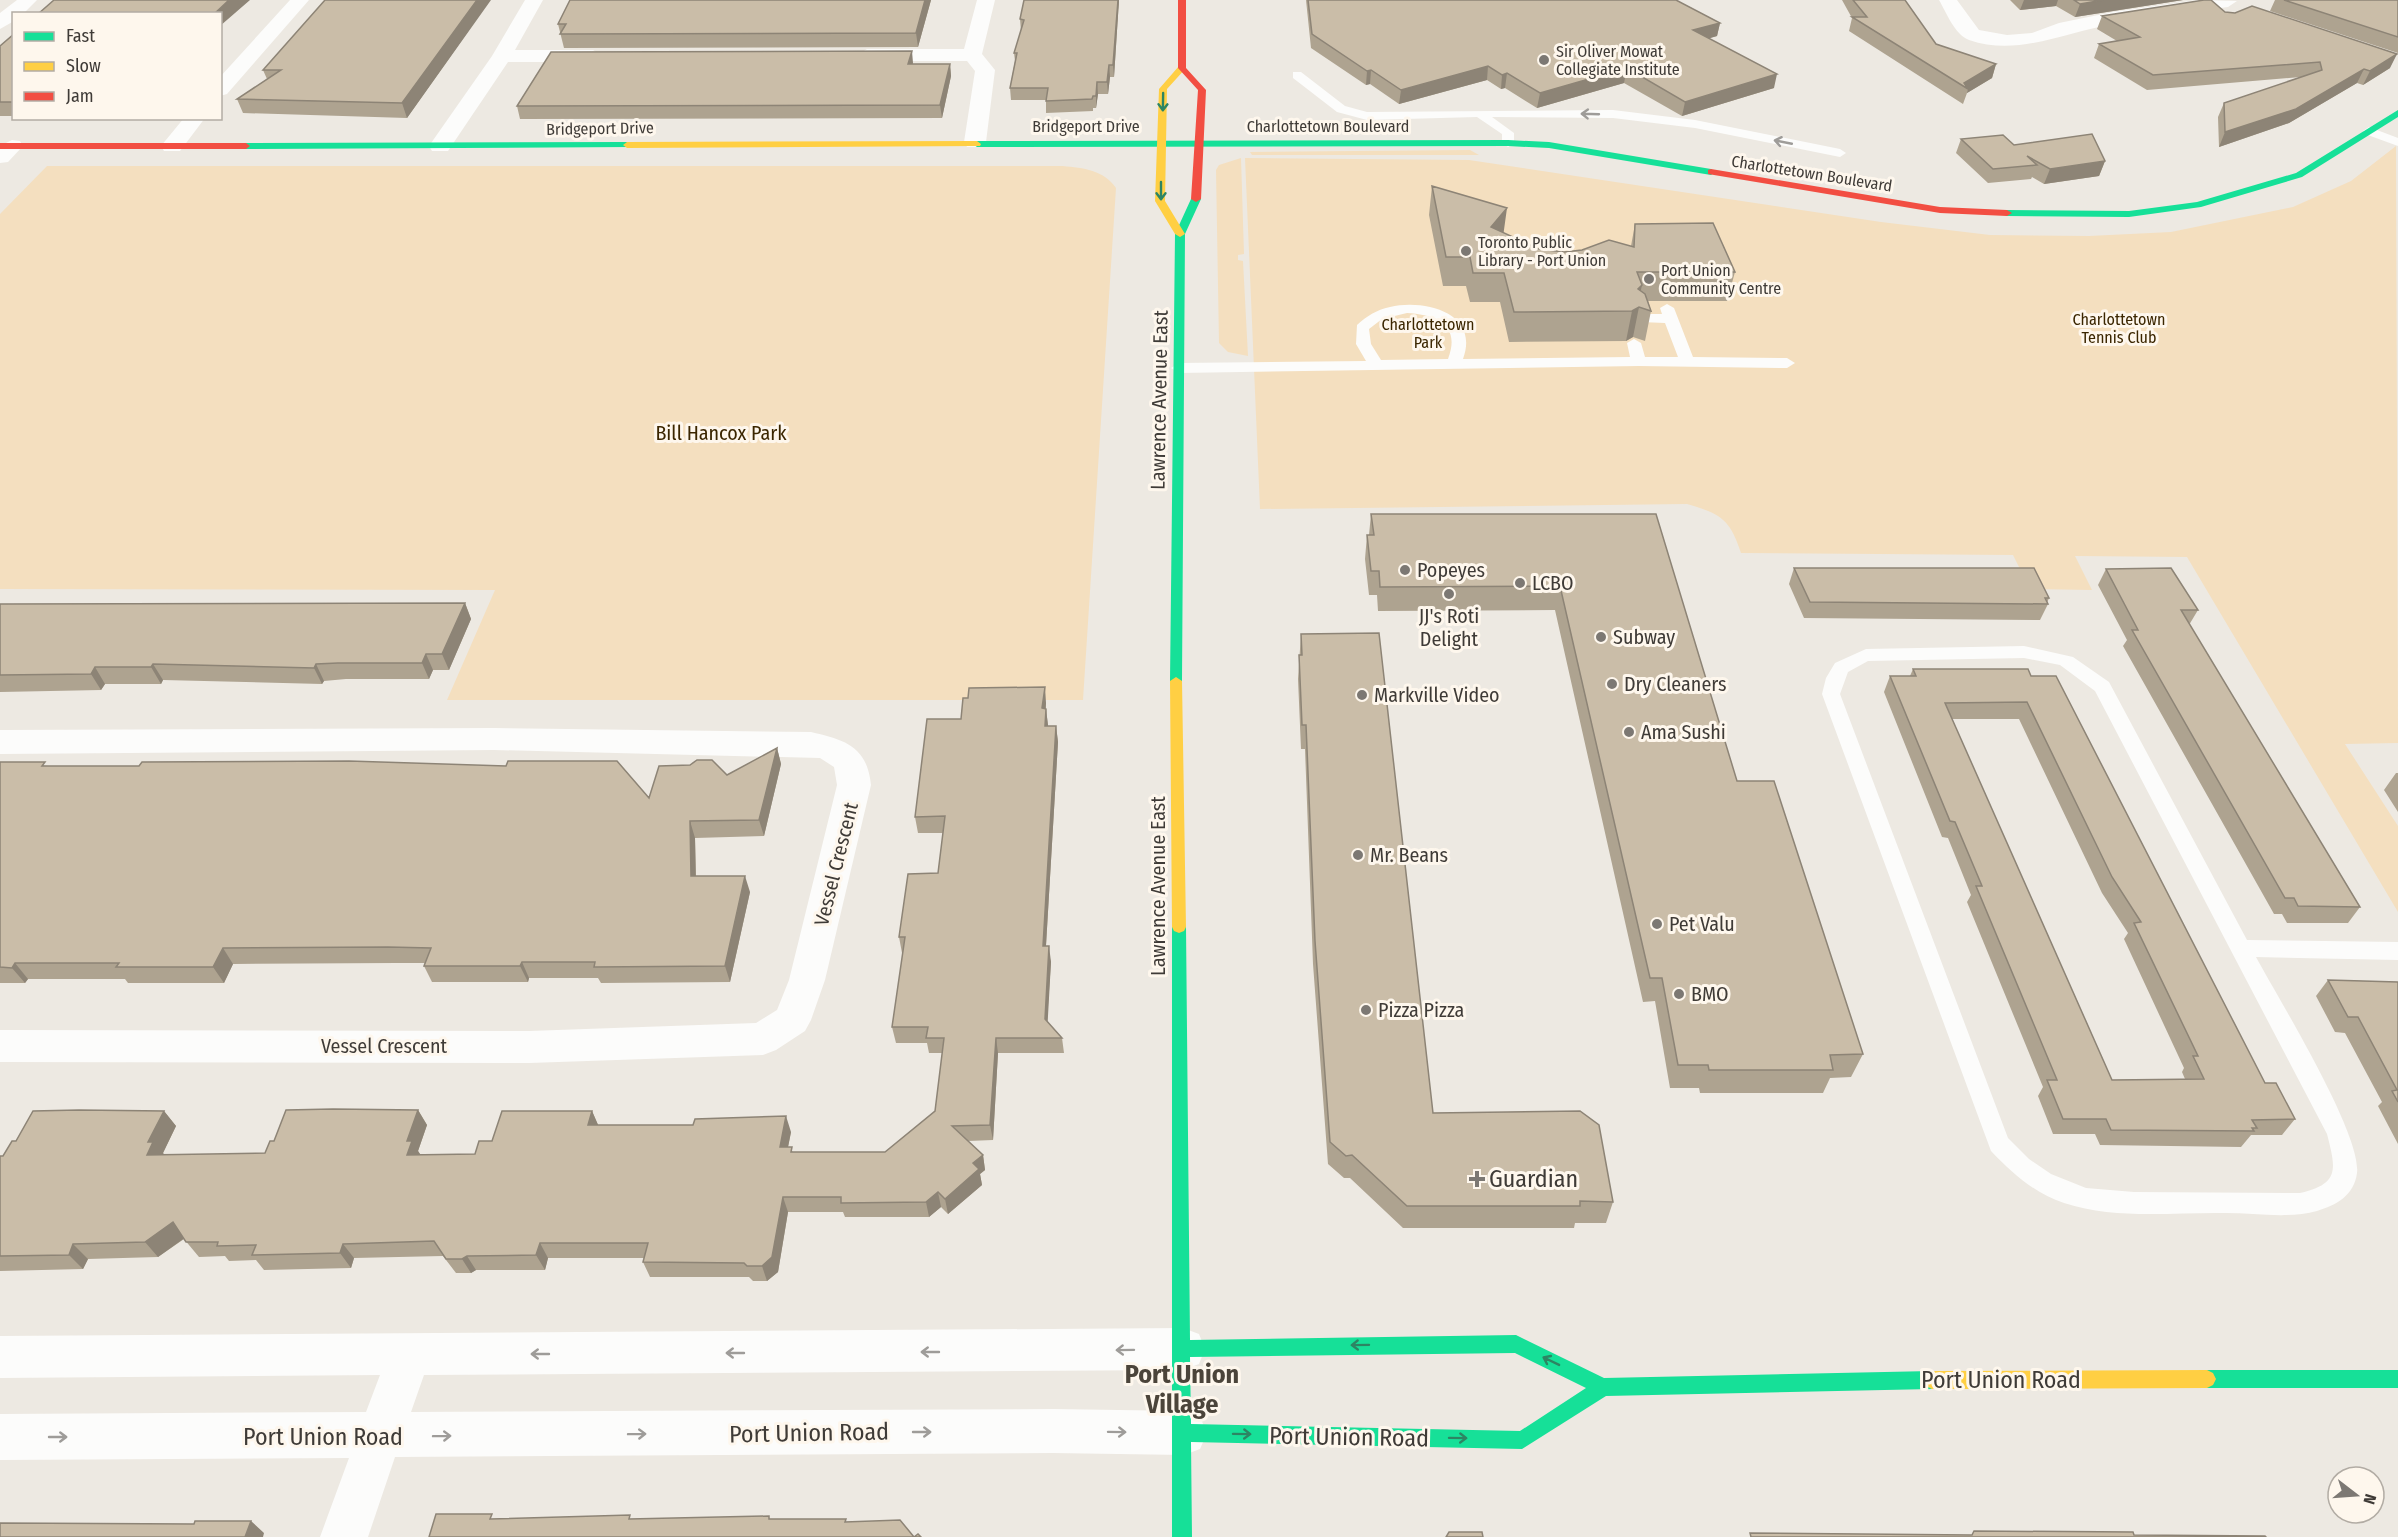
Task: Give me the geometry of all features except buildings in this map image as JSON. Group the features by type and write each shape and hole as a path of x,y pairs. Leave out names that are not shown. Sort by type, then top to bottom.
{"main road":[{"path":"1180,234 1160,201 1163,89 1182,68 1182,0"},
{"name":"Lawrence Avenue East","path":"1182,68 1202,90 1196,203 1180,234 1176,647 1184,1433 1182,1537"},
{"name":"Charlottetown Boulevard","path":"1201,142 1508,138 1940,210 2065,215 2168,210 2259,189 2299,175 2398,113"},
{"name":"Bridgeport Drive","path":"4,149 172,146 1201,142"},
{"name":"Port Union Road","path":"1183,1349 1516,1344 1603,1387 1693,1383 1868,1381 2398,1379"},
{"name":"Port Union Road","path":"1184,1433 1522,1440 1603,1387"}],"street":[{"path":"13,12 28,0"},
{"path":"222,88 300,0"},
{"path":"440,146 502,56 534,0"},
{"path":"972,55 986,0"},
{"path":"1948,0 1963,25 1973,35 2007,41 2035,38 2066,27 2113,18 2234,4"},
{"path":"0,23 12,13"},
{"path":"843,56 972,55 986,70 975,142"},
{"path":"502,56 608,56"},
{"path":"172,146 193,120"},
{"name":"Vessel Crescent","path":"0,742 494,739 811,744 834,749 846,758 854,770 854,785 807,980 792,1020 763,1039 529,1047 0,1046"},
{"name":"Port Union Road","path":"0,1357 1183,1349"},
{"path":"344,1537 409,1355"},
{"name":"Port Union Road","path":"0,1437 379,1437 1041,1431 1184,1433"}],"lane":[{"path":"1297,75 1341,109 1366,116 1543,112 1613,114 1695,124 1840,153"},
{"path":"1479,113 1508,138 1543,112"},
{"path":"2369,131 2398,142"},
{"path":"1377,365 1367,353 1361,339 1362,328 1378,316 1402,310 1425,310 1442,315 1456,325 1462,340 1461,353 1454,364"},
{"path":"1641,318 1669,314 1687,362"},
{"path":"1634,343 1639,361"},
{"path":"1179,368 1330,368 1377,365 1639,361 1787,363"},
{"path":"2024,652 2055,655 2079,666 2102,687 2242,948 2338,1132 2347,1164 2345,1179 2339,1189 2319,1200 2300,1204 2099,1203 2065,1194 2036,1180 2016,1164 1999,1144 1831,694 1836,673 1847,662 1866,655 2024,652"},
{"path":"2242,948 2398,951"}],"green space":[{"name":"Charlottetown Park","path":"2396,146 2398,743 2345,744 2398,826 2398,912 2187,557 2075,556 2092,590 2030,589 2013,555 1741,553 1733,532 1723,520 1708,511 1687,504 1260,509 1245,158 1469,160 1881,222 1990,235 2089,236 2171,232 2293,207 2351,181"},
{"path":"1470,150 1479,155 1252,155 1250,152"},
{"path":"1241,158 1244,254 1238,255 1238,260 1243,261 1248,356 1228,352 1219,343 1216,170 1219,165"},
{"name":"Bill Hancox Park","path":"47,166 1063,166 1085,169 1105,177 1116,188 1083,700 447,700 495,590 0,589 0,214"}],"traffic: fast":[{"path":"2007,213 2129,214 2198,205 2299,175 2398,113"},
{"path":"977,144 1508,143 1549,145 1711,172"},
{"path":"246,146 627,145"},
{"path":"1176,681 1180,234 1196,199"},
{"path":"1179,927 1182,1537"},
{"path":"1183,1349 1516,1344 1603,1387 1932,1380"},
{"path":"2207,1379 2398,1379"},
{"path":"1184,1433 1522,1440 1603,1387"}],"traffic: slow":[{"path":"1180,234 1160,201 1163,89 1182,68"},
{"path":"627,145 977,144"},
{"path":"1176,681 1179,927"},
{"path":"1932,1380 2207,1379"}],"traffic: jam":[{"path":"1182,0 1182,68 1202,90 1196,199"},
{"path":"0,146 246,146"},
{"path":"1711,172 1940,210 2007,213"}],"place":[{"name":"Sir Oliver Mowat Collegiate Institute","path":"1544,60"},
{"name":"Toronto Public Library - Port Union","path":"1466,251"},
{"name":"Port Union Community Centre","path":"1649,279"},
{"name":"Popeyes","path":"1405,570"},
{"name":"LCBO","path":"1520,583"},
{"name":"JJ's Roti Delight","path":"1449,594"},
{"name":"Subway","path":"1601,637"},
{"name":"Dry Cleaners","path":"1612,684"},
{"name":"Markville Video","path":"1362,695"},
{"name":"Ama Sushi","path":"1629,732"},
{"name":"Mr. Beans","path":"1358,855"},
{"name":"Pet Valu","path":"1657,924"},
{"name":"BMO","path":"1679,994"},
{"name":"Pizza Pizza","path":"1366,1010"},
{"name":"Guardian","path":"1477,1179"}],"district":[{"name":"Port Union Village","path":"1182,1389"}],"park label":[{"name":"Charlottetown Tennis Club","path":"2119,328"}]}
